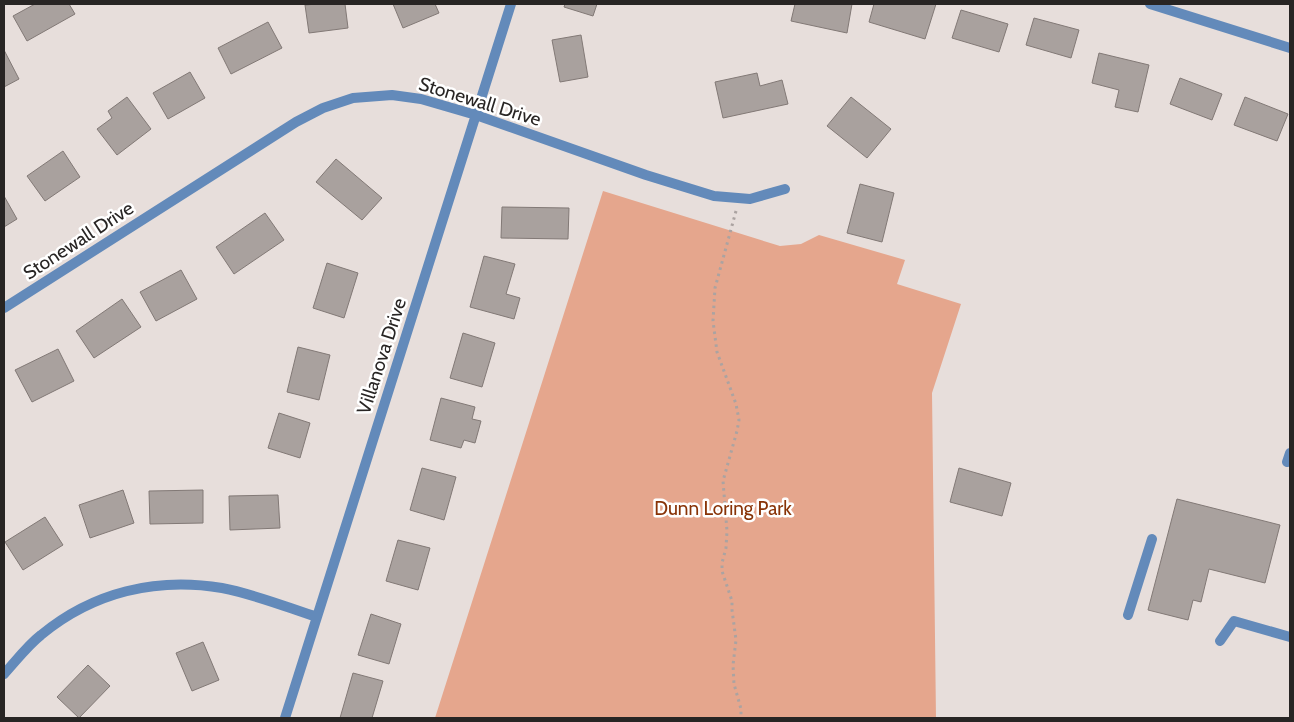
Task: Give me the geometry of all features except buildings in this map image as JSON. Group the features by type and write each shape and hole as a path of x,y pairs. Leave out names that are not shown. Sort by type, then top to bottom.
{"street":[{"name":"Villanova Drive","path":"285,718 511,4"},
{"path":"1150,4 1290,48"},
{"name":"Stonewall Drive","path":"4,308 296,122 323,108 353,98 392,95 421,99 476,115 714,196 750,198 785,189"},
{"path":"1128,615 1152,539"},
{"path":"4,674 40,636 74,611 92,602 133,588 176,583 223,588 317,617"},
{"path":"1220,641 1234,621 1290,638"}],"path":[{"path":"740,198 716,288 713,321 717,352 736,404 739,420 723,481 727,531 722,571 732,602 736,640 733,665 734,684 741,709 741,718"}],"green space":[{"name":"Dunn Loring Park","path":"603,191 780,246 801,244 819,235 905,260 897,284 961,304 932,393 936,718 435,718"}]}
